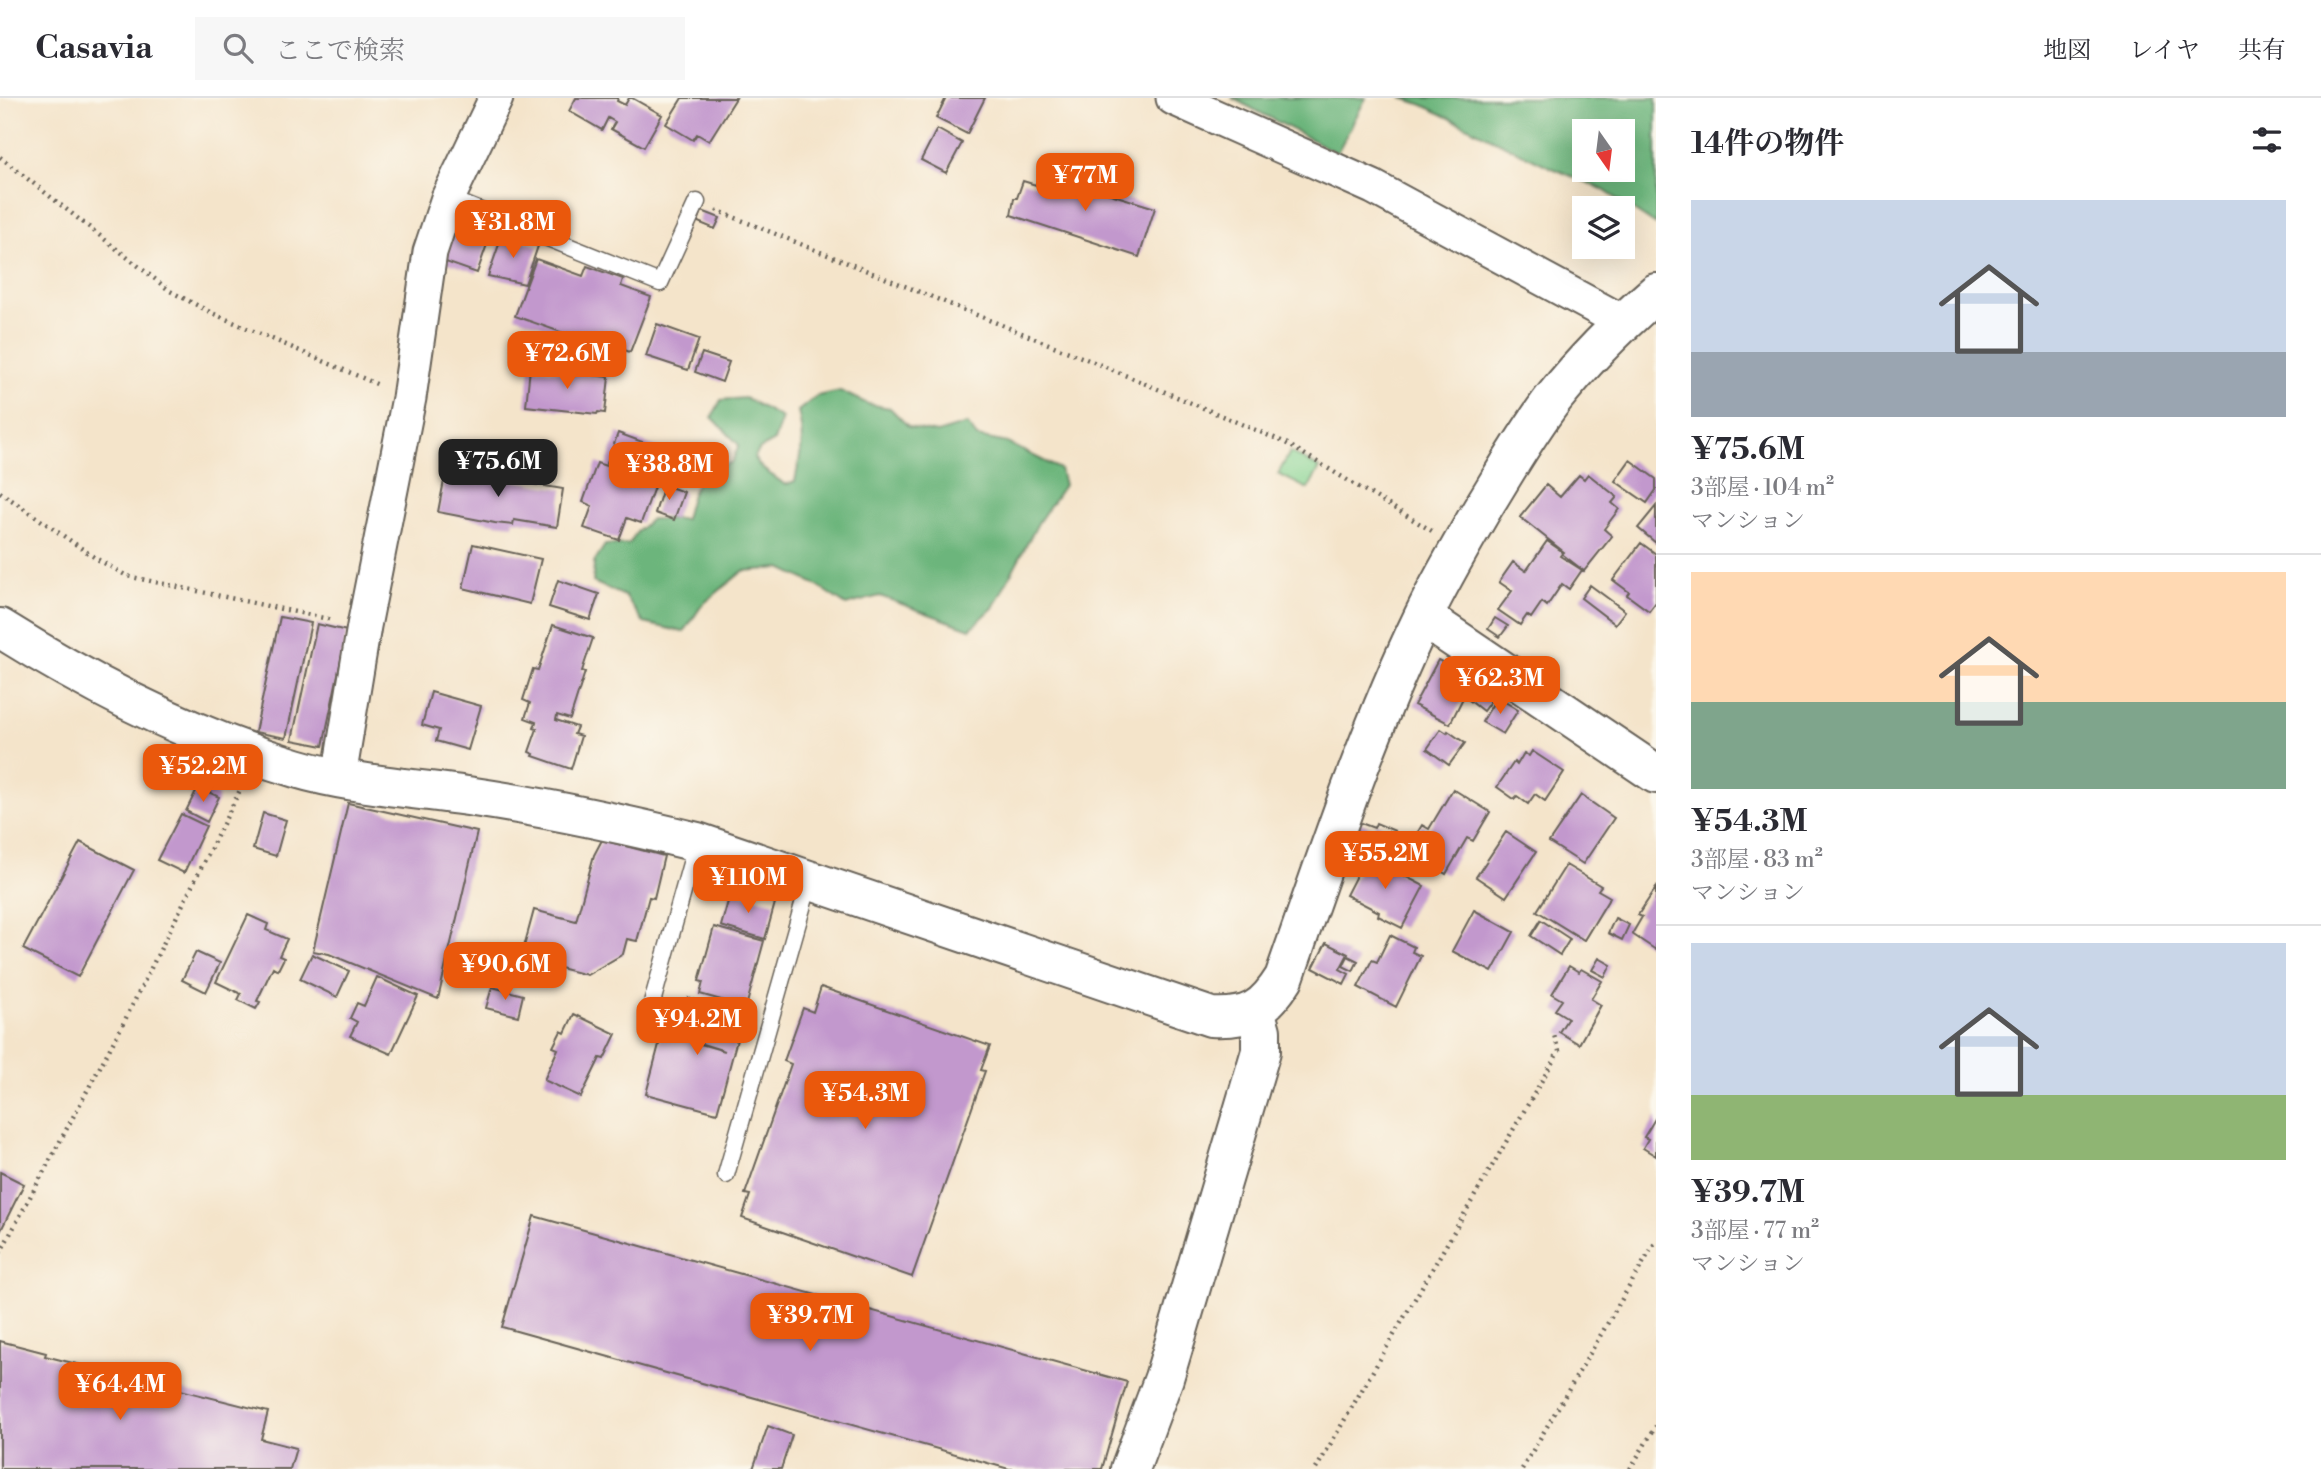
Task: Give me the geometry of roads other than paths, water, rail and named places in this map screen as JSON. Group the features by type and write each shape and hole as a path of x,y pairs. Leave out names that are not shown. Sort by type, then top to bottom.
{"street":[{"path":"339,777 363,626 409,398 430,252 448,198 496,98"},
{"path":"1173,98 1373,187 1623,322"},
{"path":"0,628 127,700 216,740 297,768 629,825 697,842 1211,1017 1237,1018 1255,1010 1273,996 1284,978 1345,804 1423,617 1459,548 1504,472 1552,401 1623,322 1656,293"},
{"path":"1423,617 1656,774"},
{"path":"1130,1469 1164,1378 1261,1051 1261,1031 1255,1010"}],"lane":[{"path":"448,198 660,284 697,202"},
{"path":"651,1006 697,842"},
{"path":"726,1175 810,880"}]}
